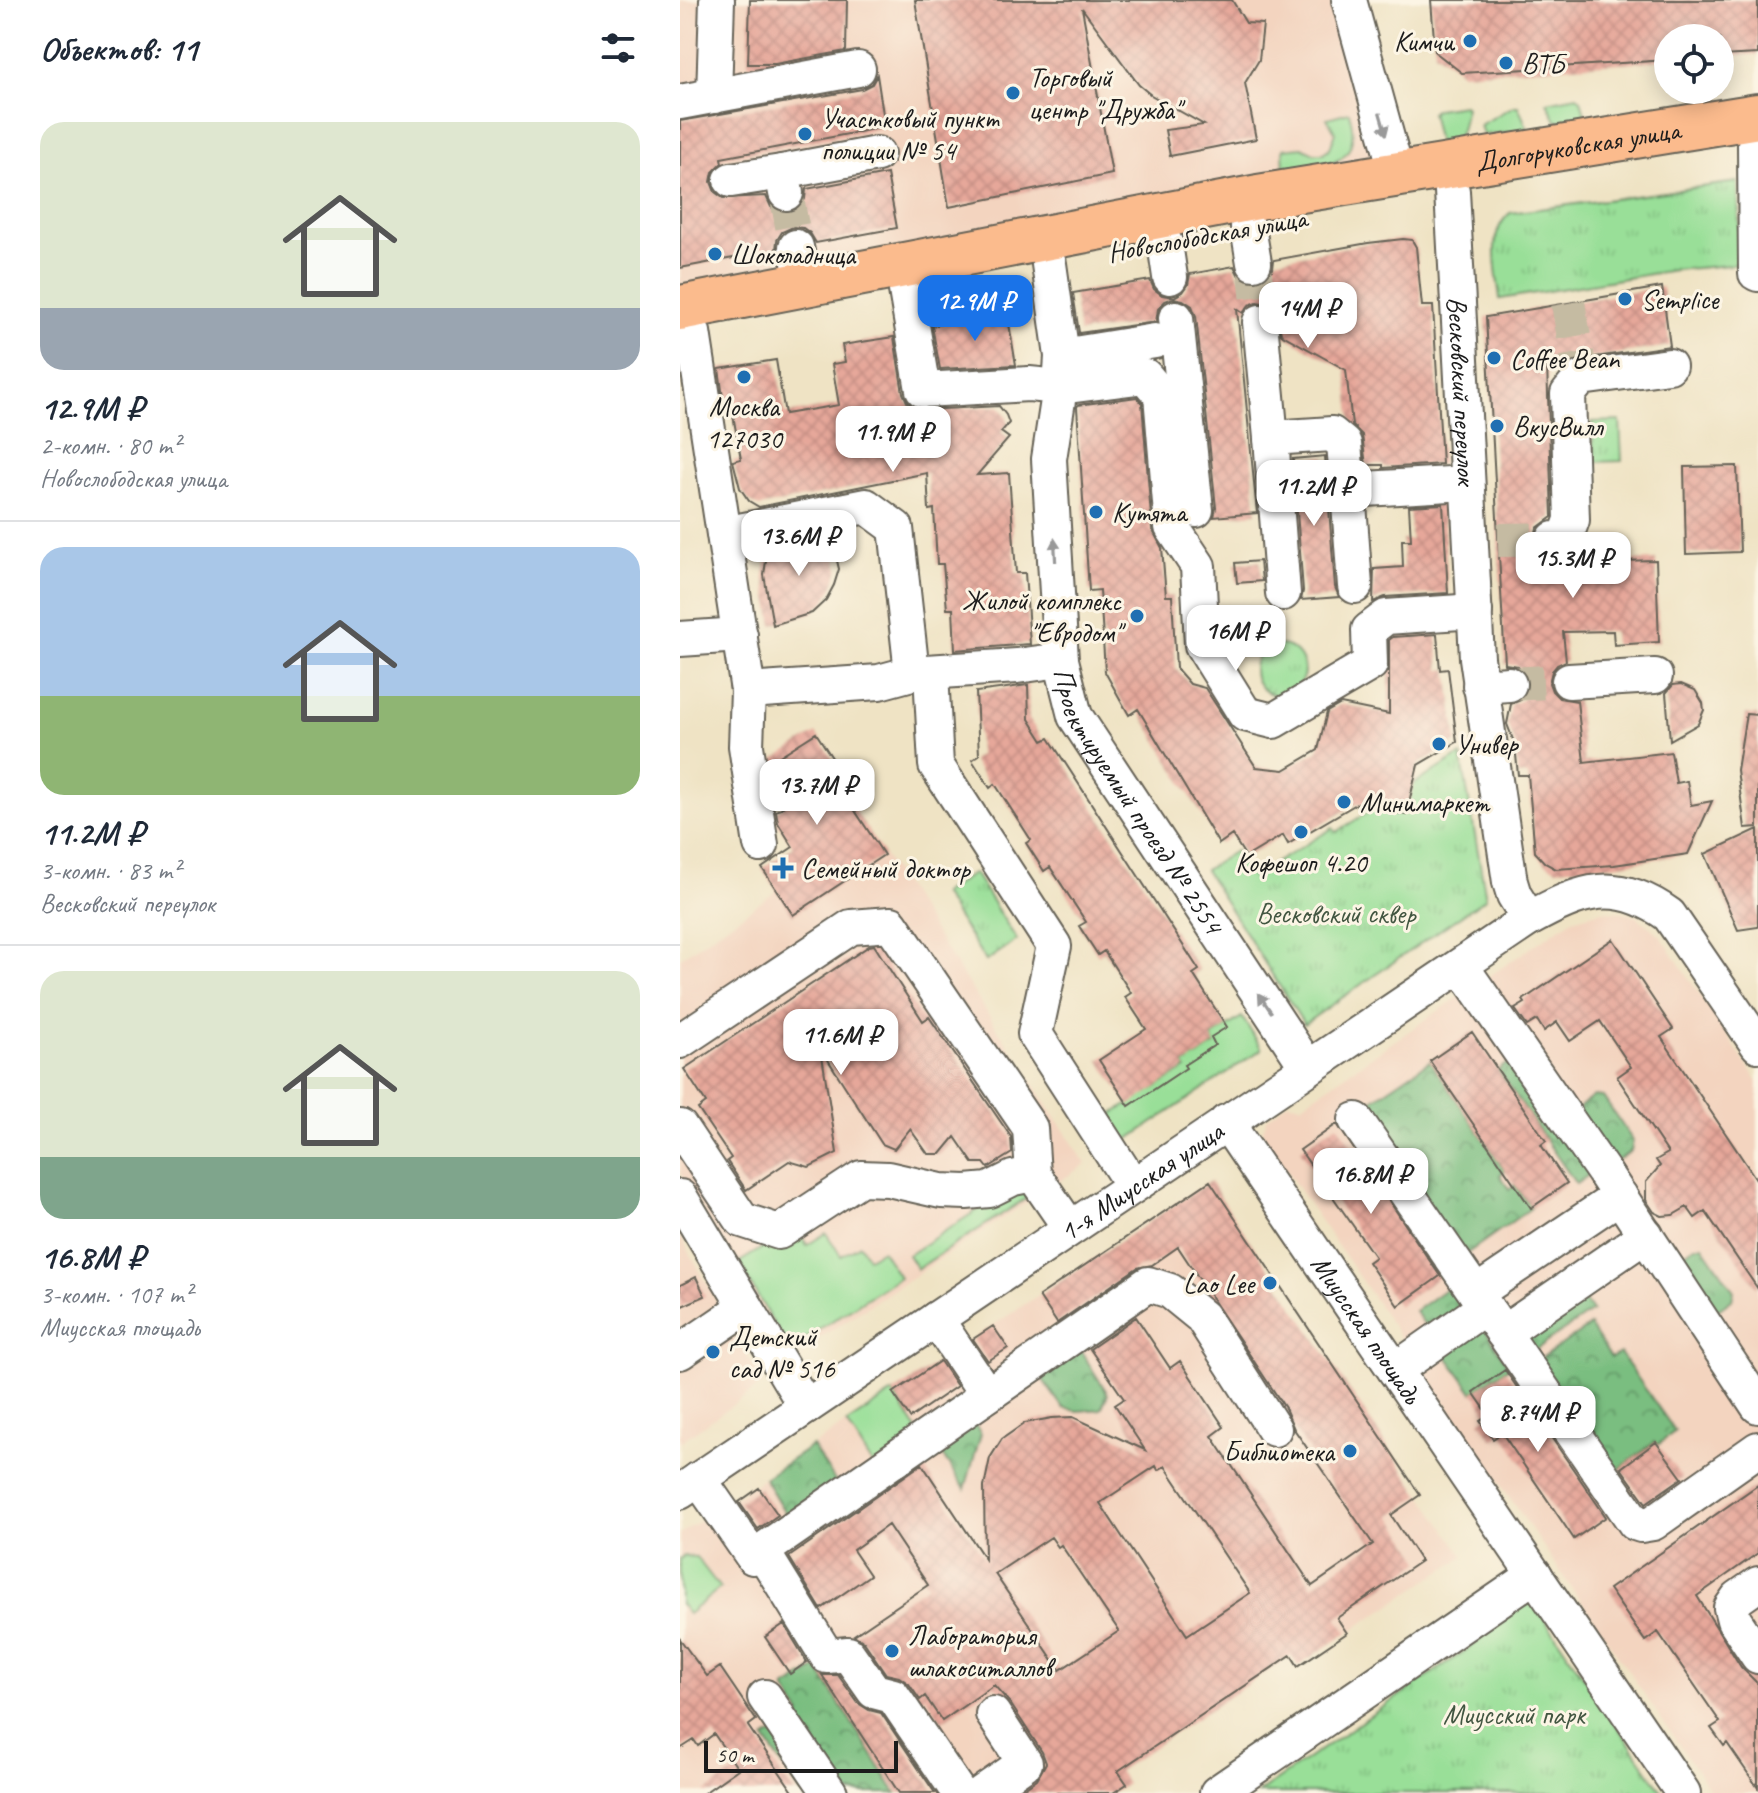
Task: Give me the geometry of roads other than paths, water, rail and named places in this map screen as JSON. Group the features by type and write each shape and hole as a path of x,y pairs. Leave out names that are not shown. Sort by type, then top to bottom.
{"main road":[{"name":"Долгоруковская улица","path":"1397,174 1757,135"},
{"name":"Долгоруковская улица","path":"1452,191 1757,135"},
{"name":"Новослободская улица","path":"684,325 799,265 1397,174"},
{"name":"Новослободская улица","path":"684,325 1049,264 1168,260 1251,245 1452,191"}],"street":[{"path":"714,96 717,0"},
{"path":"1349,0 1397,174"},
{"path":"680,102 858,69"},
{"path":"1757,135 1758,274"},
{"path":"731,180 784,182 877,154"},
{"name":"Весковский переулок","path":"1452,191 1467,483 1484,540 1475,611 1494,685 1510,882 1529,919"},
{"name":"Проектируемый проезд № 2554","path":"1049,264 1061,372 1049,459 1061,660 1075,716 1308,1068"},
{"path":"906,290 923,390 1029,384 1165,329 1196,510"},
{"path":"1260,322 1283,593"},
{"path":"684,325 740,635 748,691 746,746 761,845"},
{"path":"1554,539 1565,539 1572,520 1568,394 1579,369 1669,366"},
{"path":"1061,372 1145,376 1161,395 1172,527 1198,566 1202,645 1245,714 1273,721 1370,664 1369,630 1386,617 1475,611"},
{"path":"1271,438 1332,434 1344,444 1355,586"},
{"path":"1348,490 1467,483"},
{"path":"724,534 866,506 896,528 936,765 1054,946 1035,1034 1133,1186"},
{"path":"680,639 740,635"},
{"path":"748,691 879,682 921,673 1061,660"},
{"path":"1569,681 1655,676"},
{"name":"1-я Миусская улица","path":"689,1486 1529,919 1570,899 1610,890 1652,903 1669,915 1758,1045"},
{"path":"680,1041 851,927 891,924 1030,1128 1033,1174 1070,1228"},
{"path":"1461,966 1620,1196 1758,1406"},
{"path":"1356,1120 1635,1523 1653,1523 1758,1449"},
{"name":"Миусская площадь","path":"1226,1122 1683,1793"},
{"path":"680,1127 742,1220 779,1232 861,1178 888,1179 941,1191 966,1192 989,1190 1013,1178 1033,1174"},
{"path":"1488,1311 1620,1196"},
{"path":"680,1197 806,1407"},
{"path":"1395,1370 1488,1311 1646,1235"},
{"path":"689,1486 753,1557 1148,1284 1170,1291 1202,1317 1274,1429"},
{"path":"680,1352 746,1307"},
{"path":"936,1319 987,1395"},
{"path":"762,1551 827,1656 848,1654 874,1691 893,1696 959,1793"},
{"path":"1217,1793 1535,1575"},
{"path":"1758,1584 1738,1598 1731,1608 1734,1620 1758,1656"},
{"path":"765,1697 830,1793"},
{"path":"982,1793 1025,1763 993,1714"}],"tunnel":[{"path":"786,193 796,247"},
{"path":"1254,263 1260,322"},
{"path":"1568,303 1578,360"},
{"path":"1498,540 1554,539"},
{"path":"1509,684 1569,681"}],"place":[{"name":"Кимчи","path":"1470,41"},
{"name":"ВТБ","path":"1506,63"},
{"name":"Торговый центр \"Дружба\"","path":"1013,93"},
{"name":"Участковый пункт полиции № 54","path":"805,134"},
{"name":"Шоколадница","path":"715,254"},
{"name":"Semplice","path":"1625,299"},
{"name":"Coffee Bean","path":"1494,358"},
{"name":"Москва 127030","path":"744,377"},
{"name":"ВкусВилл","path":"1497,426"},
{"name":"Кутята","path":"1096,512"},
{"name":"Жилой комплекс \"Евродом\"","path":"1137,616"},
{"name":"Универ","path":"1439,744"},
{"name":"Минимаркет","path":"1344,802"},
{"name":"Кофешоп 4.20","path":"1301,832"},
{"name":"Семейный доктор","path":"783,868"},
{"name":"Lao Lee","path":"1270,1283"},
{"name":"Детский сад № 516","path":"713,1352"},
{"name":"Библиотека","path":"1350,1451"},
{"name":"Лаборатория шлакоситаллов","path":"892,1651"}],"park label":[{"name":"Весковский сквер","path":"1336,913"},
{"name":"Миусский парк","path":"1514,1714"}]}
